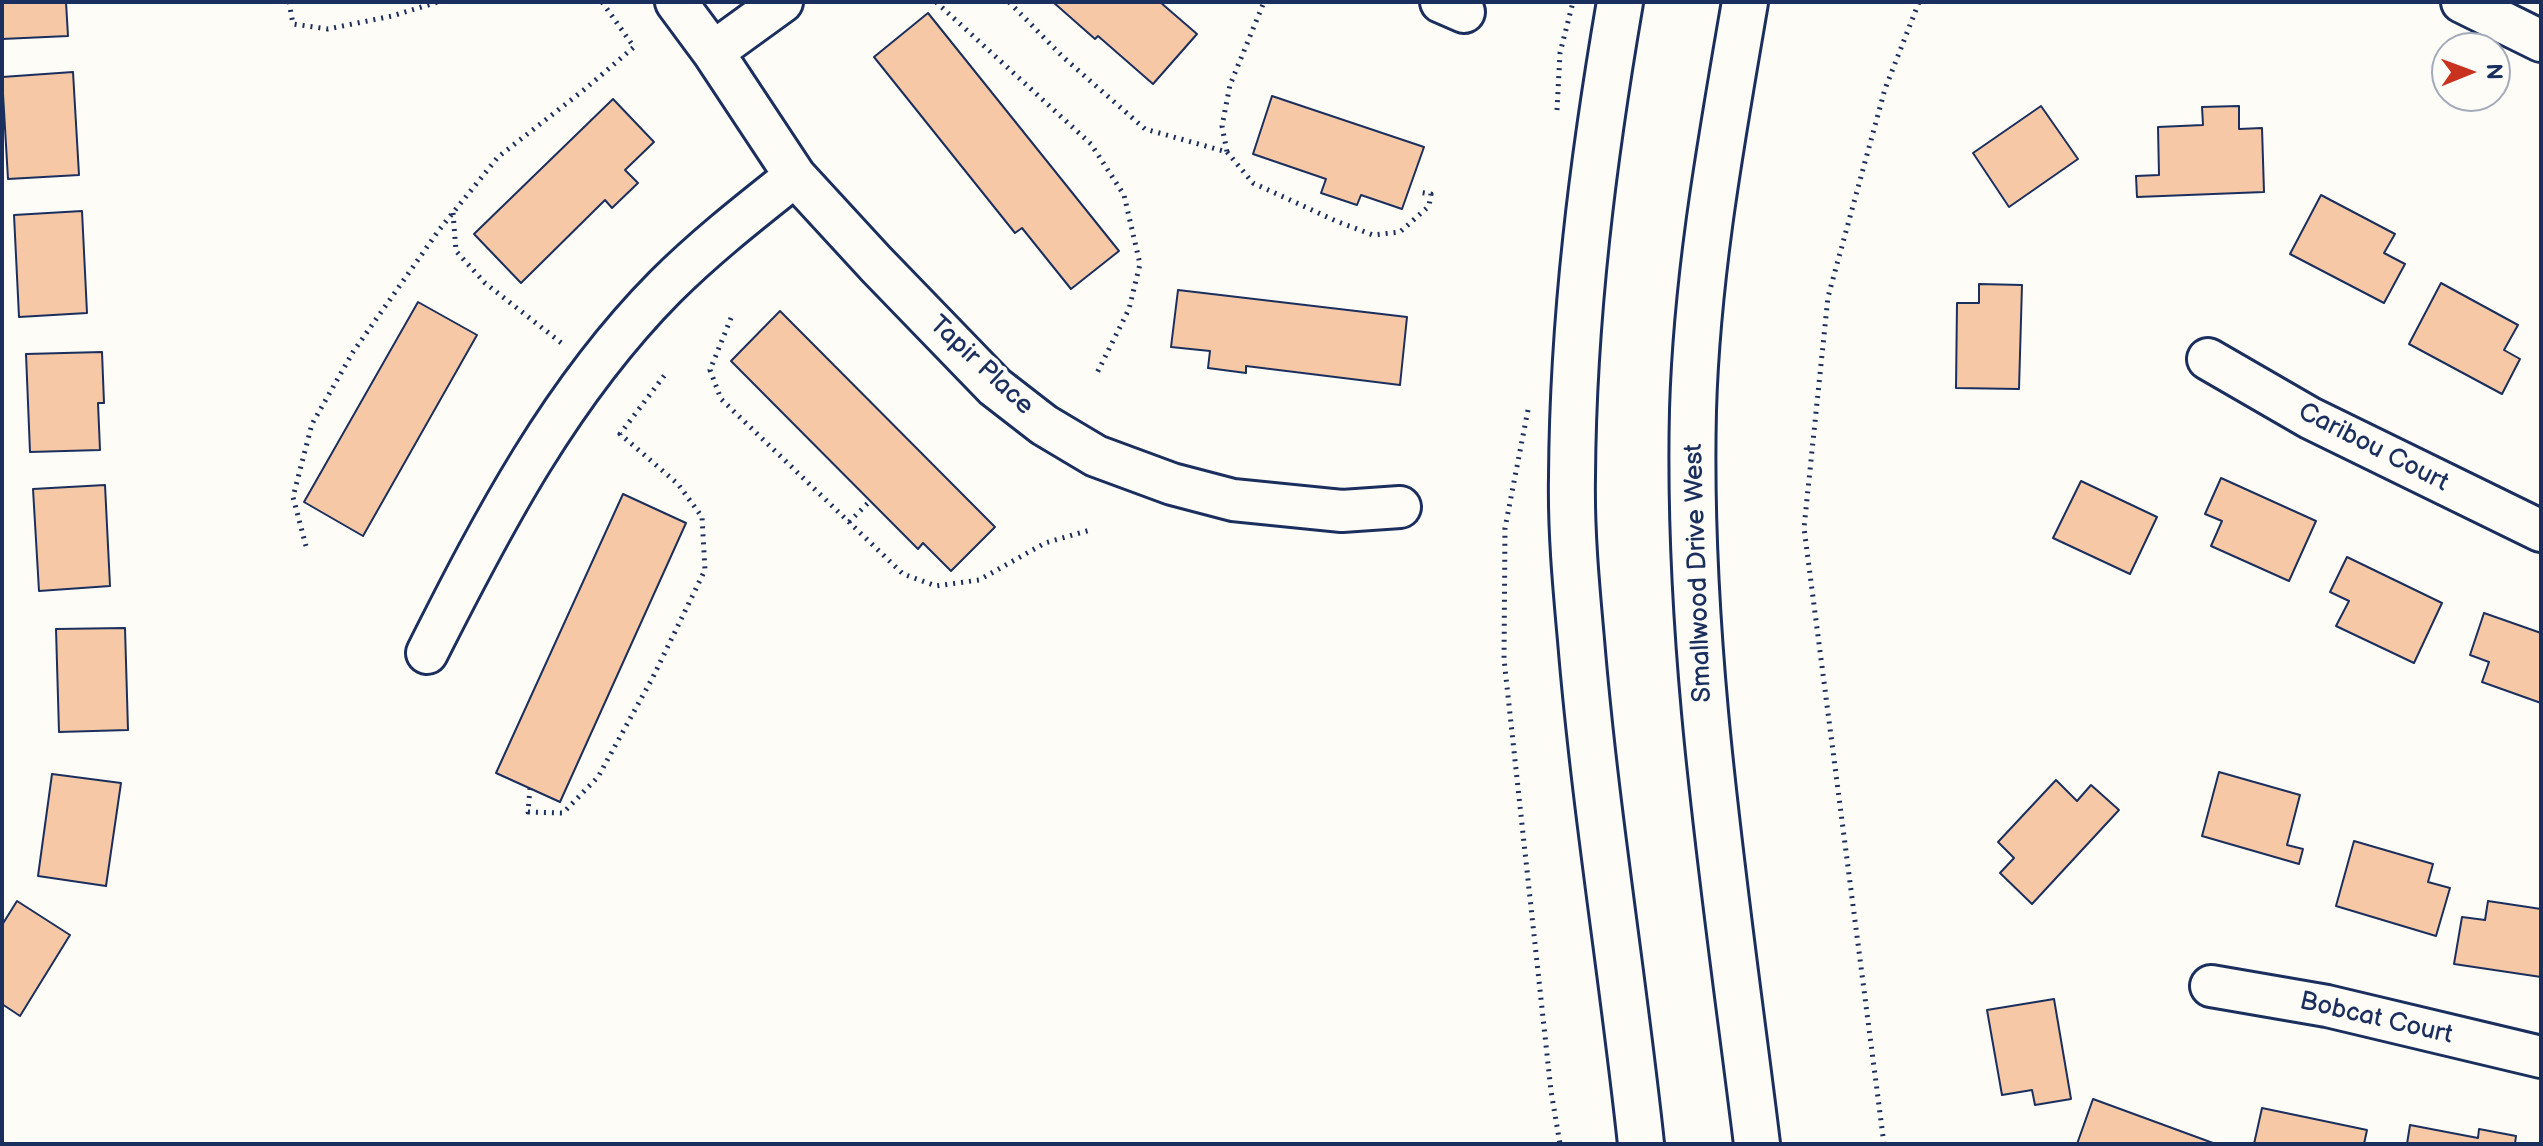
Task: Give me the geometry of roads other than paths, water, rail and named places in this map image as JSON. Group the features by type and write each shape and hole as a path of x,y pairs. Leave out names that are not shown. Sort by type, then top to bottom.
{"street":[{"name":"Tapir Place","path":"676,2 795,176 995,387 1044,425 1096,456 1172,484 1233,500 1342,511 1400,507"},
{"path":"713,52 782,2"},
{"path":"1620,2 1602,107 1582,262 1574,369 1572,479 1575,563 1589,741 1641,1144"},
{"name":"Smallwood Drive West","path":"1745,2 1703,261 1693,409 1693,557 1710,777 1757,1144"},
{"path":"2462,2 2541,41"},
{"path":"427,653 499,513 536,449 595,369 665,287 719,237 795,176"},
{"name":"Caribou Court","path":"2208,359 2310,418 2541,531"},
{"name":"Bobcat Court","path":"2211,986 2327,1006 2541,1057"}]}
